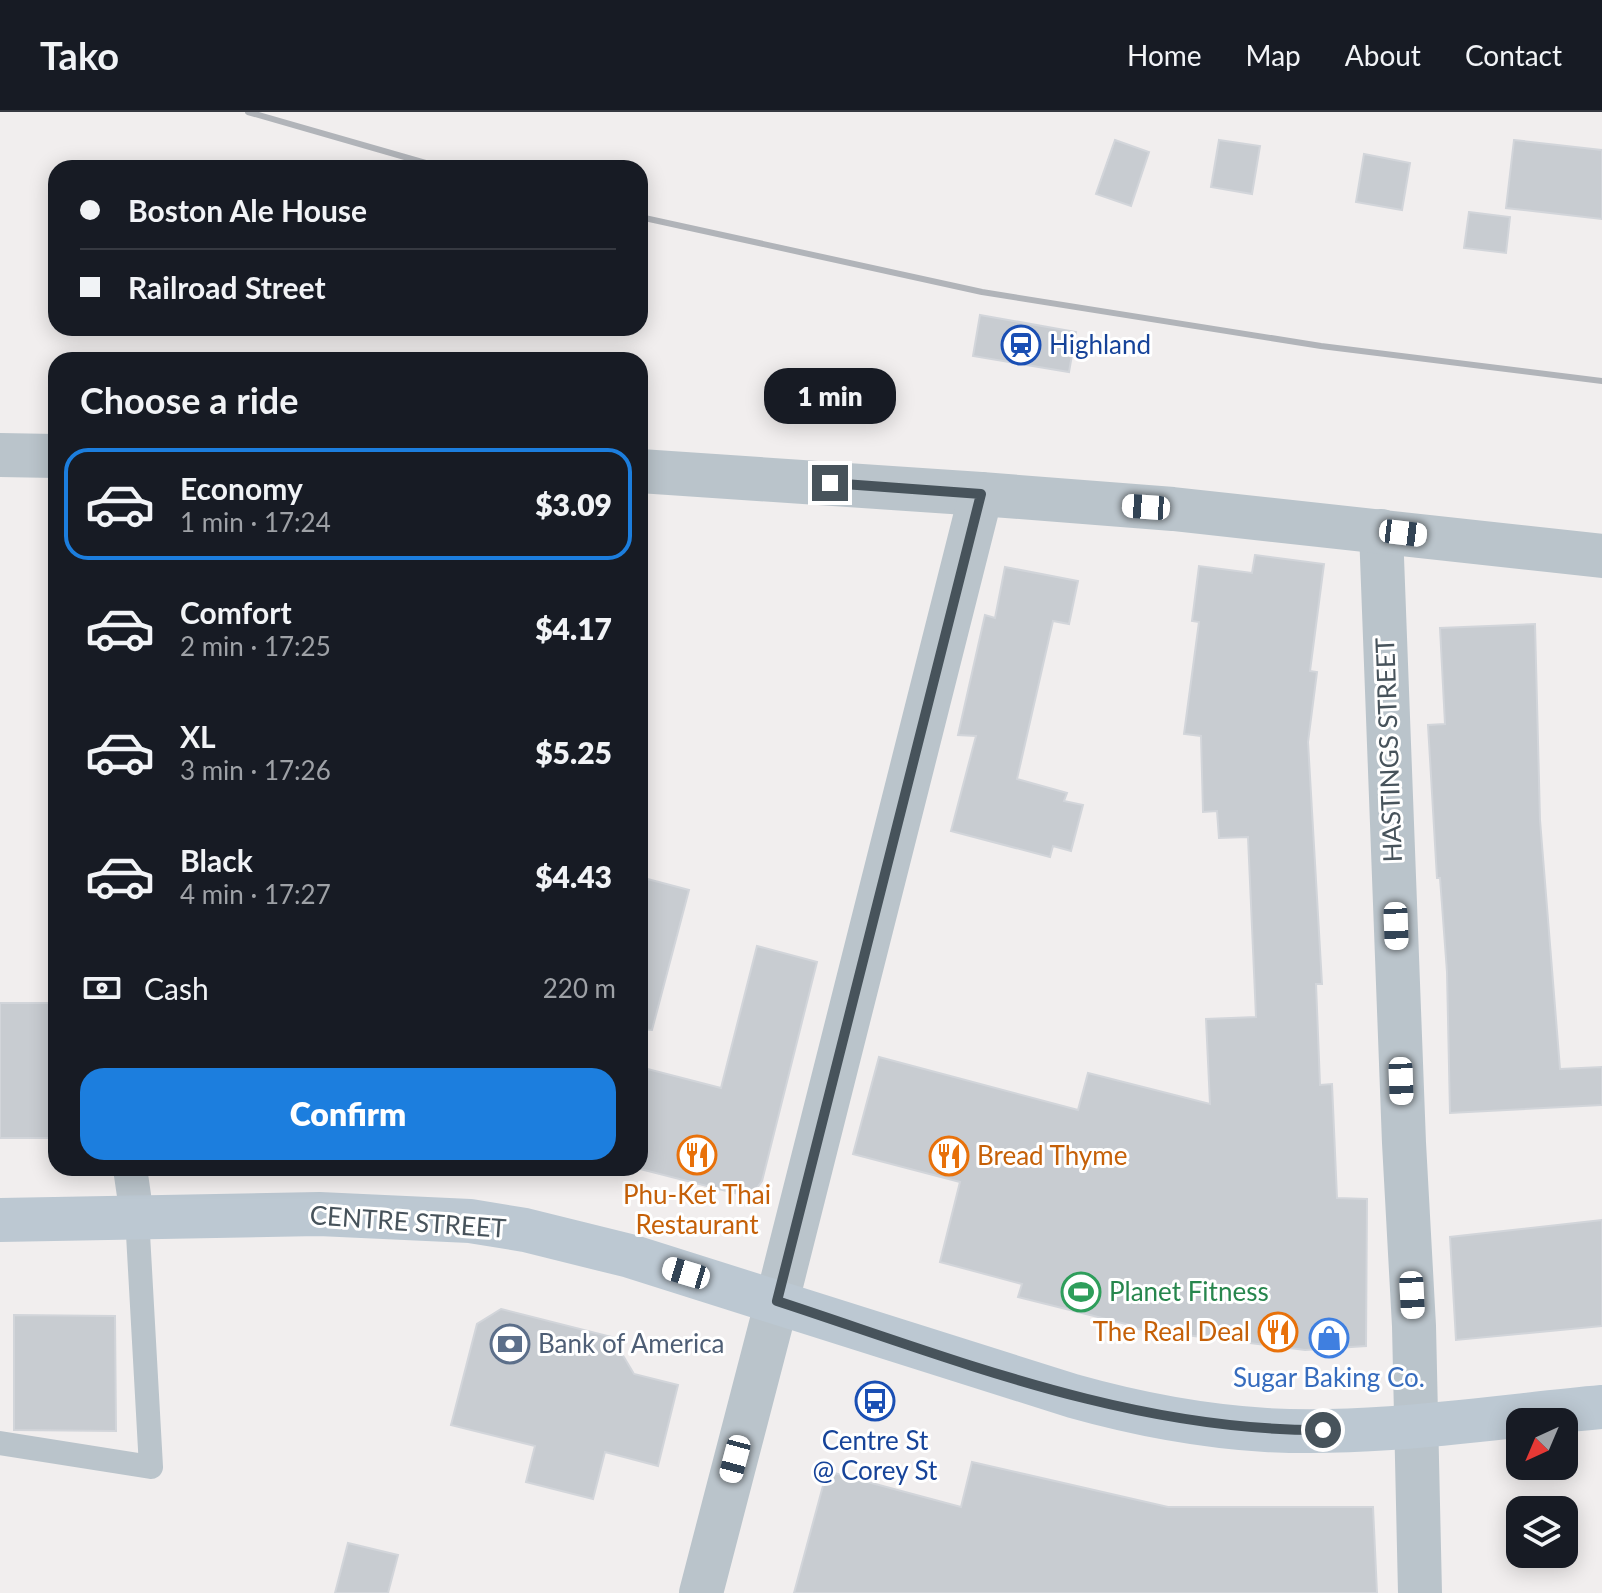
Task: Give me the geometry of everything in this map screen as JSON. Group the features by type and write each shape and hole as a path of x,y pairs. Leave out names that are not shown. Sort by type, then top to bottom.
{"main road":[{"name":"CENTRE STREET","path":"0,1220 319,1214 470,1221 574,1241 777,1301 1126,1411 1269,1430 1417,1424 1602,1407"}],"street":[{"path":"0,455 48,456"},
{"path":"648,472 981,494 1381,531 1602,556"},
{"path":"701,1593 981,494"},
{"name":"HASTINGS STREET","path":"1381,531 1417,1424 1420,1593"},
{"path":"131,1176 137,1216"}],"lane":[{"path":"0,1443 151,1467 137,1216"}],"building":[{"path":"1115,140 1149,152 1131,206 1096,194"},
{"path":"1219,140 1260,146 1252,194 1211,187"},
{"path":"1514,140 1602,150 1602,219 1506,208"},
{"path":"1364,154 1410,163 1402,210 1356,202"},
{"path":"1469,212 1510,217 1506,253 1464,248"},
{"path":"980,315 1076,332 1069,372 973,356"},
{"path":"1255,555 1324,564 1310,671 1317,672 1308,742 1322,984 1316,984 1320,1085 1332,1084 1337,1198 1367,1199 1366,1346 1305,1350 1130,1328 1130,1325 1018,1297 1022,1284 940,1262 960,1182 853,1154 879,1057 1078,1110 1088,1073 1210,1104 1206,1019 1256,1017 1248,837 1219,838 1217,811 1203,812 1201,736 1184,734 1199,622 1192,621 1199,566 1252,573"},
{"path":"1005,567 1078,581 1069,624 1053,621 1017,779 1067,793 1064,801 1083,805 1071,851 1053,846 1050,857 951,831 976,736 958,735 985,615 995,618"},
{"path":"1535,624 1540,820 1560,1069 1602,1067 1602,1105 1450,1113 1447,972 1440,878 1437,878 1428,725 1445,724 1440,628"},
{"path":"648,879 689,890 652,1030 648,1030"},
{"path":"757,946 817,962 762,1181 757,1188 742,1195 648,1171 648,1069 721,1088"},
{"path":"0,1003 48,1003 48,1138 0,1138"},
{"path":"1602,1220 1602,1326 1456,1340 1450,1237"},
{"path":"501,1309 612,1337 634,1374 678,1385 658,1466 605,1452 593,1499 526,1482 535,1446 451,1425 477,1324"},
{"path":"14,1315 115,1316 116,1431 14,1430"},
{"path":"972,1462 1168,1507 1373,1507 1377,1593 794,1593 827,1471 961,1507"},
{"path":"348,1543 398,1555 388,1593 335,1593"}],"railway":[{"path":"248,112 415,160"},
{"path":"648,219 982,292 1321,346 1602,381"}],"place":[{"name":"Highland","path":"1021,345"},
{"name":"Phu-Ket Thai Restaurant","path":"697,1155"},
{"name":"Bread Thyme","path":"949,1156"},
{"name":"Planet Fitness","path":"1081,1292"},
{"name":"The Real Deal","path":"1278,1332"},
{"name":"Sugar Baking Co.","path":"1329,1338"},
{"name":"Bank of America","path":"510,1344"},
{"name":"Centre St @ Corey St","path":"875,1401"}],"route":[{"path":"830,483 981,494 777,1301 1126,1411 1223,1427 1323,1430"}]}
